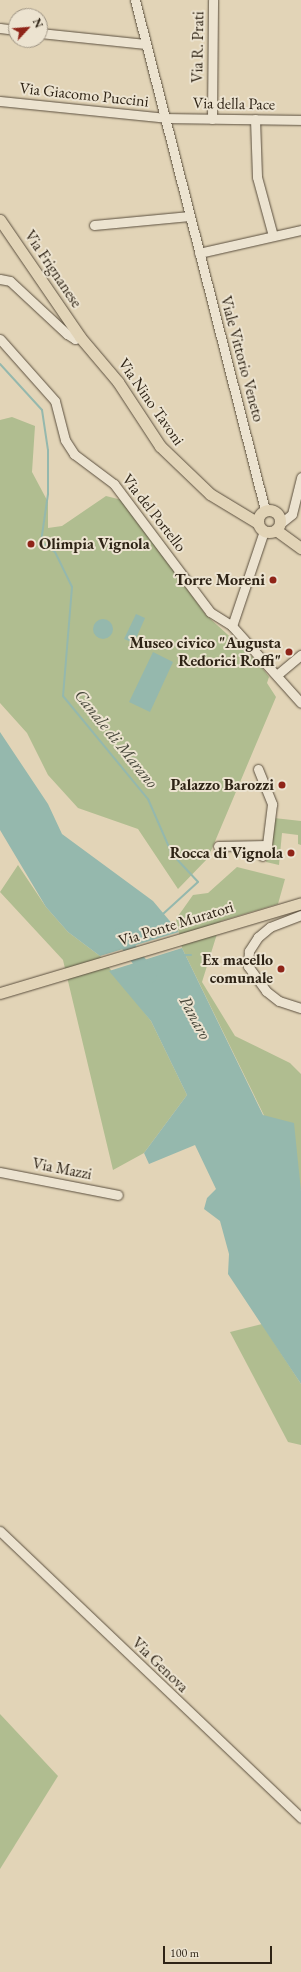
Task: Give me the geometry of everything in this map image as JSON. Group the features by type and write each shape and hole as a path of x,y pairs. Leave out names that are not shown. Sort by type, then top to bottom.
{"main road":[{"name":"Via Frignanese","path":"0,220 80,337"},
{"name":"Via Nino Tavoni","path":"80,337 110,371 154,438 182,470 220,502 270,527 301,548"},
{"path":"265,510 276,512 270,527 265,510"},
{"name":"Via Ponte Muratori","path":"0,993 301,903"}],"street":[{"name":"Viale Vittorio Veneto","path":"135,0 265,510"},
{"name":"Via R. Prati","path":"212,119 213,0"},
{"path":"48,34 145,44"},
{"name":"Via Giacomo Puccini","path":"0,101 166,118"},
{"name":"Via della Pace","path":"166,118 301,120"},
{"path":"255,119 257,176 273,236"},
{"path":"94,225 190,216"},
{"path":"199,253 301,230"},
{"path":"0,279 10,281 67,334 75,339 80,337"},
{"name":"Via del Portello","path":"0,339 55,401 65,440 74,454 114,484 210,612 232,626 278,674 301,703"},
{"path":"232,626 270,527 293,513 301,477"},
{"path":"278,674 301,656"},
{"path":"258,769 272,804 268,815 268,845 262,856"},
{"path":"218,846 268,845"},
{"path":"301,915 264,932 248,957 252,975 266,991 279,1001 301,1008"},
{"name":"Via Mazzi","path":"0,1172 118,1195"},
{"name":"Via Genova","path":"0,1532 301,1818"}],"green space":[{"path":"12,417 35,426 32,472 48,502 48,528 62,526 106,496 122,500 206,615 258,662 269,677 267,683 276,697 208,858 178,889 138,829 78,808 48,775 27,733 0,703 0,420"},
{"path":"274,818 301,821 301,845 298,844 298,835 282,833 279,865 266,862 268,855 272,856"},
{"path":"18,865 46,907 68,932 100,956 151,1021 187,1095 144,1153 113,1170 63,960 0,892"},
{"path":"237,867 285,879 278,904 221,921 202,982 235,1036 290,1063 301,1074 301,1191 182,948 176,919 193,895 208,893"},
{"path":"262,1324 301,1384 301,1445 288,1442 230,1332"},
{"path":"0,1714 58,1776 0,1869"}],"water":[{"path":"136,614 145,618 134,643 124,639"},
{"path":"103,619 110,622 113,629 110,636 103,639 96,636 93,629 96,622"},
{"path":"153,652 173,662 150,712 129,702"},
{"path":"0,732 48,804 62,834 153,901 179,932 100,956 68,932 46,907 0,830"},
{"path":"182,948 263,1115 294,1123 301,1191 301,1384 228,1274 229,1254 220,1221 204,1209 207,1198 216,1189 195,1145 149,1164 144,1153 187,1095 151,1021 109,971"}],"waterway":[{"name":"Canale di Marano","path":"0,364 42,410 48,450 48,494 41,542 55,552 72,587 63,696 148,799 172,854 198,882 162,915"},
{"name":"Panaro","path":"119,934 150,976"},
{"path":"184,955 191,955"}],"place":[{"name":"Olimpia Vignola","path":"31,544"},
{"name":"Torre Moreni","path":"273,580"},
{"name":"Museo civico \"Augusta Redorici Roffi\"","path":"289,652"},
{"name":"Palazzo Barozzi","path":"282,785"},
{"name":"Rocca di Vignola","path":"291,853"},
{"name":"Ex macello comunale","path":"281,969"}]}
